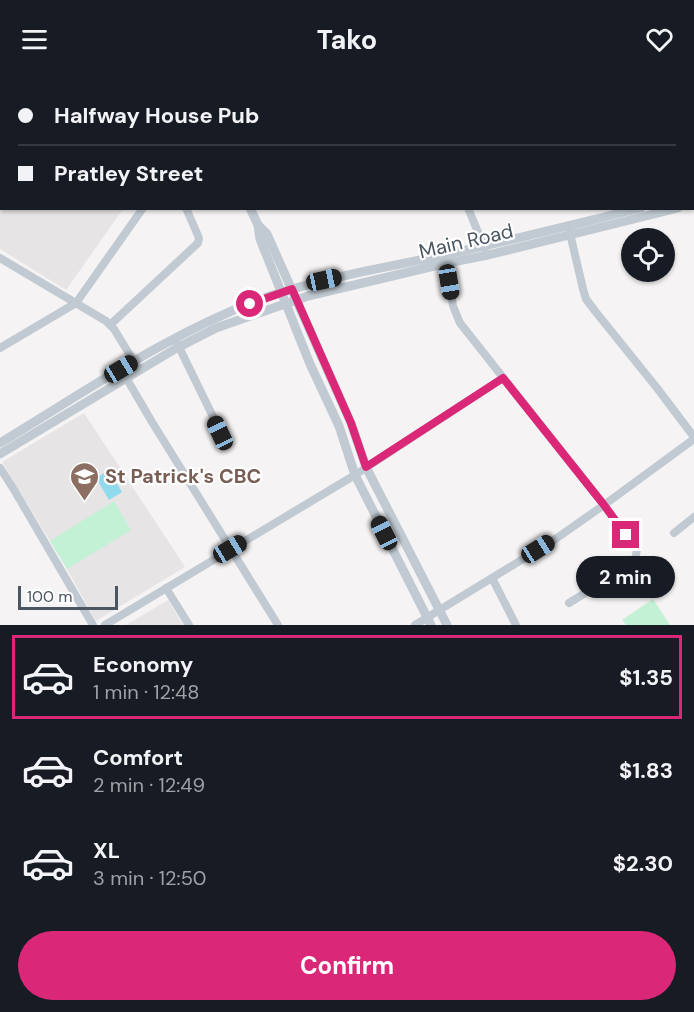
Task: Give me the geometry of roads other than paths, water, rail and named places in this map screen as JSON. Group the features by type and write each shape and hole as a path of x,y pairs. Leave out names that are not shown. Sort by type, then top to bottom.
{"street":[{"path":"0,348 76,303 142,210"},
{"path":"110,325 198,243 199,238 187,210"},
{"path":"251,210 258,225 260,239 351,423 366,467 447,625"},
{"path":"469,210 486,250"},
{"name":"Main Road","path":"569,230 634,210"},
{"name":"Main Road","path":"177,343 216,318 304,285 446,259 569,230 668,210"},
{"path":"415,625 429,621 439,610 554,540 694,438 586,298 569,230"},
{"path":"0,258 102,318 110,325 139,370"},
{"path":"446,259 453,306 460,323 637,550 629,566 569,603"},
{"name":"Main Road","path":"177,343 291,301 446,259"},
{"path":"291,301 310,363 339,426 355,475 429,621"},
{"path":"0,454 124,373 134,361 177,343"},
{"path":"0,443 124,373 139,370 177,343"},
{"path":"177,343 220,433"},
{"path":"124,373 278,625"},
{"path":"105,625 355,475 503,378"},
{"path":"0,468 93,625"},
{"path":"674,533 694,517"},
{"path":"492,578 516,625"},
{"path":"166,588 189,625"}],"water":[{"path":"109,470 122,492 109,500 96,478"}],"place":[{"name":"St Patrick's CBC","path":"84,502"}]}
